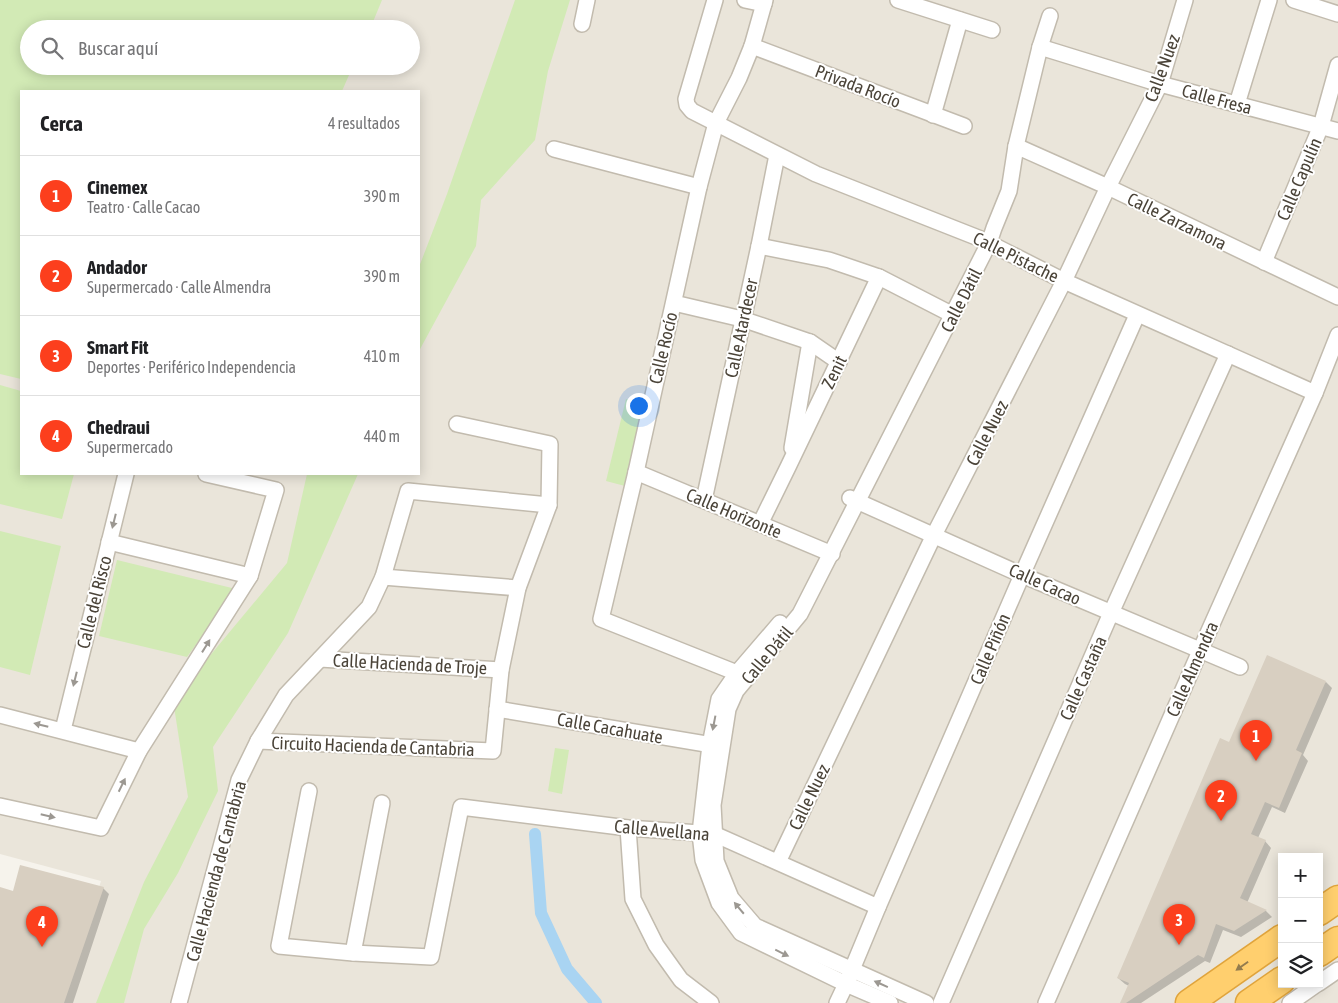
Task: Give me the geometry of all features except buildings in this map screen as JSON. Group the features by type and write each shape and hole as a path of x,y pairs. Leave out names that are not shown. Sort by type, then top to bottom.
{"highway":[{"path":"1323,909 1338,899"},
{"path":"1323,950 1338,940"},
{"path":"1189,1003 1278,941"},
{"path":"1249,1003 1278,983"}],"street":[{"path":"582,24 587,0"},
{"name":"Calle Pistache","path":"714,0 686,99 687,105 692,111 816,174 985,241 1064,281 1315,393"},
{"path":"745,0 764,2"},
{"path":"898,0 992,30"},
{"name":"Calle Nuez","path":"778,862 934,535 1064,281 1108,187 1160,84 1186,0"},
{"path":"1237,104 1269,0"},
{"path":"1294,0 1338,14"},
{"name":"Calle Rocío","path":"738,673 601,619 636,472 699,187 716,123 739,78 752,46 764,2"},
{"name":"Calle Dátil","path":"716,746 728,709 736,692 800,614 854,500 985,241 994,228 1009,191 1016,146 1040,47 1050,16"},
{"path":"934,115 960,20"},
{"name":"Privada Rocío","path":"752,46 964,126"},
{"name":"Calle Fresa","path":"1040,47 1160,84 1338,131"},
{"name":"Calle Capulín","path":"1264,262 1321,126 1338,65"},
{"name":"Calle Zarzamora","path":"1016,146 1108,187 1338,297"},
{"path":"554,149 699,187"},
{"name":"Calle Atardecer","path":"704,500 777,155"},
{"path":"759,246 829,260 879,277 949,313"},
{"name":"Zenit","path":"760,524 879,277"},
{"path":"674,303 742,319 810,342 839,362"},
{"name":"Calle Piñón","path":"837,1003 1022,575 1138,315"},
{"name":"Calle Almendra","path":"1046,1003 1315,393 1338,335"},
{"name":"Zenit","path":"788,467 810,342"},
{"name":"Calle Castaña","path":"941,1003 1111,613 1228,354"},
{"name":"Circuito Hacienda de Cantabria","path":"457,424 550,444 549,505 518,588 501,670 493,751 258,741 286,696 370,607 383,577 408,491 549,505"},
{"name":"Calle Horizonte","path":"636,472 828,552"},
{"name":"Calle del Risco","path":"63,730 126,475"},
{"path":"0,806 101,828 139,751 250,576 276,490 210,475"},
{"name":"Calle Cacao","path":"854,500 1022,575 1240,667"},
{"path":"108,542 250,576"},
{"name":"Calle Dátil","path":"828,552 797,602 719,699 713,805 707,833 731,898 754,926 849,977 890,1003"},
{"path":"383,577 518,588"},
{"name":"Calle Hacienda de Troje","path":"320,659 501,670"},
{"name":"Calle Cacahuate","path":"497,709 716,746"},
{"path":"0,715 139,751"},
{"name":"Calle Hacienda de Cantabria","path":"179,1003 239,780 258,741"},
{"path":"309,791 279,946 353,953 382,803"},
{"name":"Calle Avellana","path":"353,953 431,957 461,808 628,828 707,833 778,862 878,908"},
{"path":"628,828 633,899 656,944 681,980 711,1003"},
{"path":"1323,980 1338,970"},
{"name":"Calle Dátil","path":"849,977 926,1003"},
{"path":"1290,1003 1312,988"}],"shaded area":[{"path":"0,0 1338,0 1338,1003 63,1003 101,881 0,854"}],"green space":[{"path":"0,0 382,0 374,20 20,20 20,75 349,75 342,90 20,90 20,379 0,374"},
{"path":"515,0 570,0 548,71 535,140 481,200 476,246 420,349 420,264 447,194"},
{"path":"0,385 20,391 20,475 74,475 62,519 0,504"},
{"path":"626,399 645,404 625,486 606,481"},
{"path":"307,475 358,475 288,633 213,747 218,791 178,873 144,929 124,1003 96,1003 144,882 188,797 173,700 287,563"},
{"path":"0,531 61,546 30,675 0,667"},
{"path":"117,560 236,589 187,657 99,636"},
{"path":"555,748 569,750 562,794 548,791"}],"waterway":[{"path":"535,834 541,913 567,969 596,1003"}],"place":[{"name":"Cinemex","path":"1256,761"},
{"name":"Andador","path":"1221,821"},
{"name":"Smart Fit","path":"1179,945"},
{"name":"Chedraui","path":"42,947"}]}
